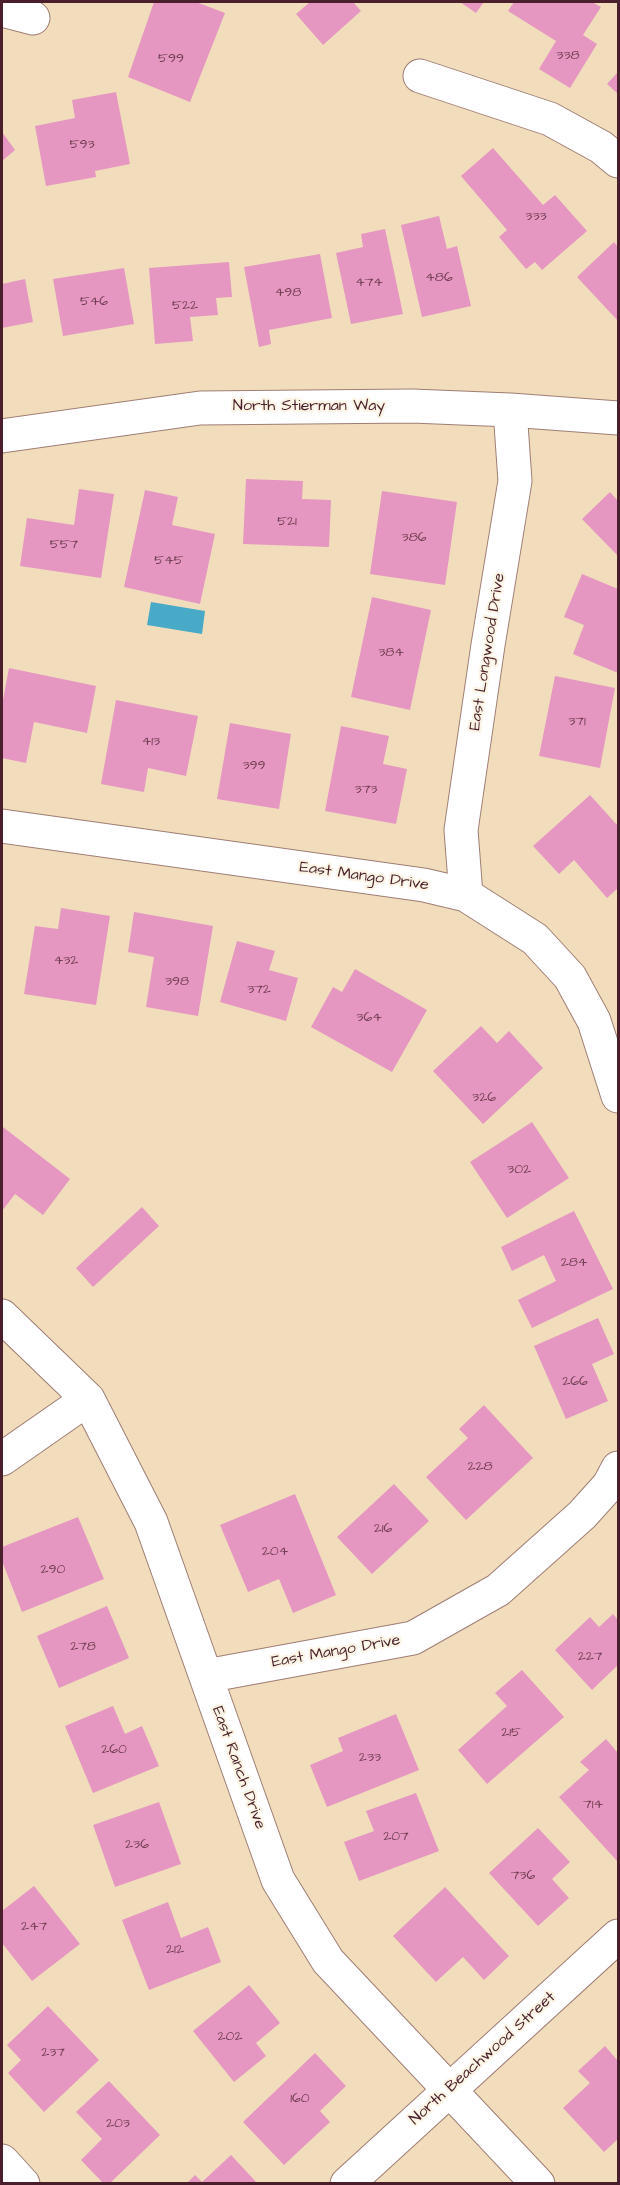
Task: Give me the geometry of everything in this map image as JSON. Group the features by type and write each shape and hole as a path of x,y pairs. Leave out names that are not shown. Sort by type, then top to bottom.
{"street":[{"path":"2,10 33,18"},
{"path":"420,76 550,119 602,147 618,161"},
{"name":"North Stierman Way","path":"2,436 200,408 412,406 618,418"},
{"name":"East Longwood Drive","path":"466,895 461,830 515,481 510,410"},
{"name":"East Mango Drive","path":"2,826 424,885 466,895 535,939 570,977 594,1021 618,1091"},
{"name":"East Ranch Drive","path":"2,1316 88,1399 151,1522 278,1880 328,1961 538,2184"},
{"path":"2,1459 88,1399"},
{"name":"East Mango Drive","path":"206,1676 412,1638 498,1590 582,1515 615,1482"},
{"name":"North Beachwood Street","path":"347,2184 618,1935"},
{"path":"2,2161 23,2184"}],"water":[{"path":"151,602 205,611 202,634 147,625"}],"building":[{"path":"154,2 196,2 225,13 190,102 128,77"},
{"path":"310,2 353,2 361,11 323,45 296,14"},
{"path":"460,2 484,2 476,13"},
{"path":"514,2 592,2 601,7 583,35 597,44 570,88 539,69 556,41 508,11"},
{"path":"618,72 618,94 607,84"},
{"path":"116,92 130,164 95,171 96,177 46,186 35,126 75,118 72,100"},
{"path":"2,132 15,150 2,161"},
{"path":"493,148 543,205 555,195 587,231 542,270 535,262 526,269 499,237 507,230 461,176"},
{"path":"439,216 447,249 457,246 471,306 422,317 401,225"},
{"path":"385,229 403,314 351,324 336,253 363,247 361,234"},
{"path":"614,242 618,247 618,321 577,277"},
{"path":"320,254 332,318 269,330 271,344 259,347 244,267"},
{"path":"229,262 232,297 216,298 218,315 190,317 193,341 155,344 149,268"},
{"path":"124,268 134,324 63,336 53,279"},
{"path":"25,279 33,322 2,328 2,284"},
{"path":"246,479 303,481 302,499 331,500 329,547 243,544"},
{"path":"79,489 114,494 101,578 20,566 27,518 74,525"},
{"path":"145,490 178,497 172,525 215,534 200,604 124,587"},
{"path":"382,491 457,502 445,585 370,574"},
{"path":"610,492 618,501 618,556 582,519"},
{"path":"582,574 618,589 618,673 573,654 584,625 564,617"},
{"path":"372,597 431,610 410,710 351,697"},
{"path":"9,668 96,686 87,733 34,722 26,763 2,758 2,705"},
{"path":"555,676 615,688 600,768 539,756"},
{"path":"116,700 198,716 186,776 148,768 144,792 101,784"},
{"path":"230,723 291,734 279,809 217,799"},
{"path":"341,726 389,736 383,764 407,769 396,824 325,811"},
{"path":"590,795 618,826 618,888 607,898 574,860 559,874 533,846"},
{"path":"61,908 110,916 96,1005 24,994 35,926 58,929"},
{"path":"134,912 213,926 198,1016 146,1007 154,957 128,952"},
{"path":"237,941 275,951 269,970 298,978 286,1021 220,1002"},
{"path":"355,969 427,1010 392,1072 311,1027 333,987 342,992"},
{"path":"481,1026 497,1043 509,1031 543,1068 483,1124 433,1071"},
{"path":"532,1122 569,1178 507,1218 470,1162"},
{"path":"3,1127 70,1179 43,1215 15,1194 2,1211"},
{"path":"142,1207 159,1226 93,1287 76,1268"},
{"path":"574,1211 613,1289 532,1328 518,1300 556,1281 544,1255 512,1271 501,1247"},
{"path":"598,1318 614,1354 592,1364 608,1401 566,1419 534,1346"},
{"path":"484,1405 533,1458 466,1520 426,1477 468,1438 459,1429"},
{"path":"394,1484 429,1521 372,1574 337,1537"},
{"path":"295,1494 336,1595 293,1613 279,1579 248,1592 220,1525"},
{"path":"78,1517 104,1579 22,1612 2,1561 2,1547"},
{"path":"107,1606 129,1658 59,1688 37,1636"},
{"path":"613,1614 618,1620 618,1665 592,1690 555,1650 590,1617 599,1627"},
{"path":"522,1670 564,1717 487,1784 458,1750 507,1706 495,1693"},
{"path":"113,1706 125,1734 142,1726 159,1766 93,1793 65,1726"},
{"path":"396,1714 419,1770 327,1807 310,1765 343,1751 338,1738"},
{"path":"606,1739 618,1753 617,1861 559,1797 589,1770 580,1762"},
{"path":"416,1793 439,1851 359,1881 344,1842 374,1831 366,1811"},
{"path":"159,1802 181,1864 115,1887 93,1825"},
{"path":"538,1828 570,1862 552,1879 569,1898 538,1926 489,1873"},
{"path":"34,1886 80,1944 32,1981 2,1943 2,1911"},
{"path":"445,1887 509,1956 484,1980 463,1957 436,1982 393,1936"},
{"path":"168,1902 181,1938 208,1927 221,1962 149,1990 122,1920"},
{"path":"249,1985 280,2023 256,2043 266,2056 234,2082 193,2031"},
{"path":"48,2006 99,2060 44,2112 8,2073 21,2060 7,2045"},
{"path":"605,2046 618,2061 618,2139 604,2152 563,2108 590,2083 578,2071"},
{"path":"315,2053 346,2086 320,2111 330,2122 284,2165 243,2122"},
{"path":"109,2081 160,2135 109,2184 104,2184 81,2160 102,2139 76,2112"},
{"path":"231,2155 258,2184 186,2184 195,2175 202,2182"}]}
